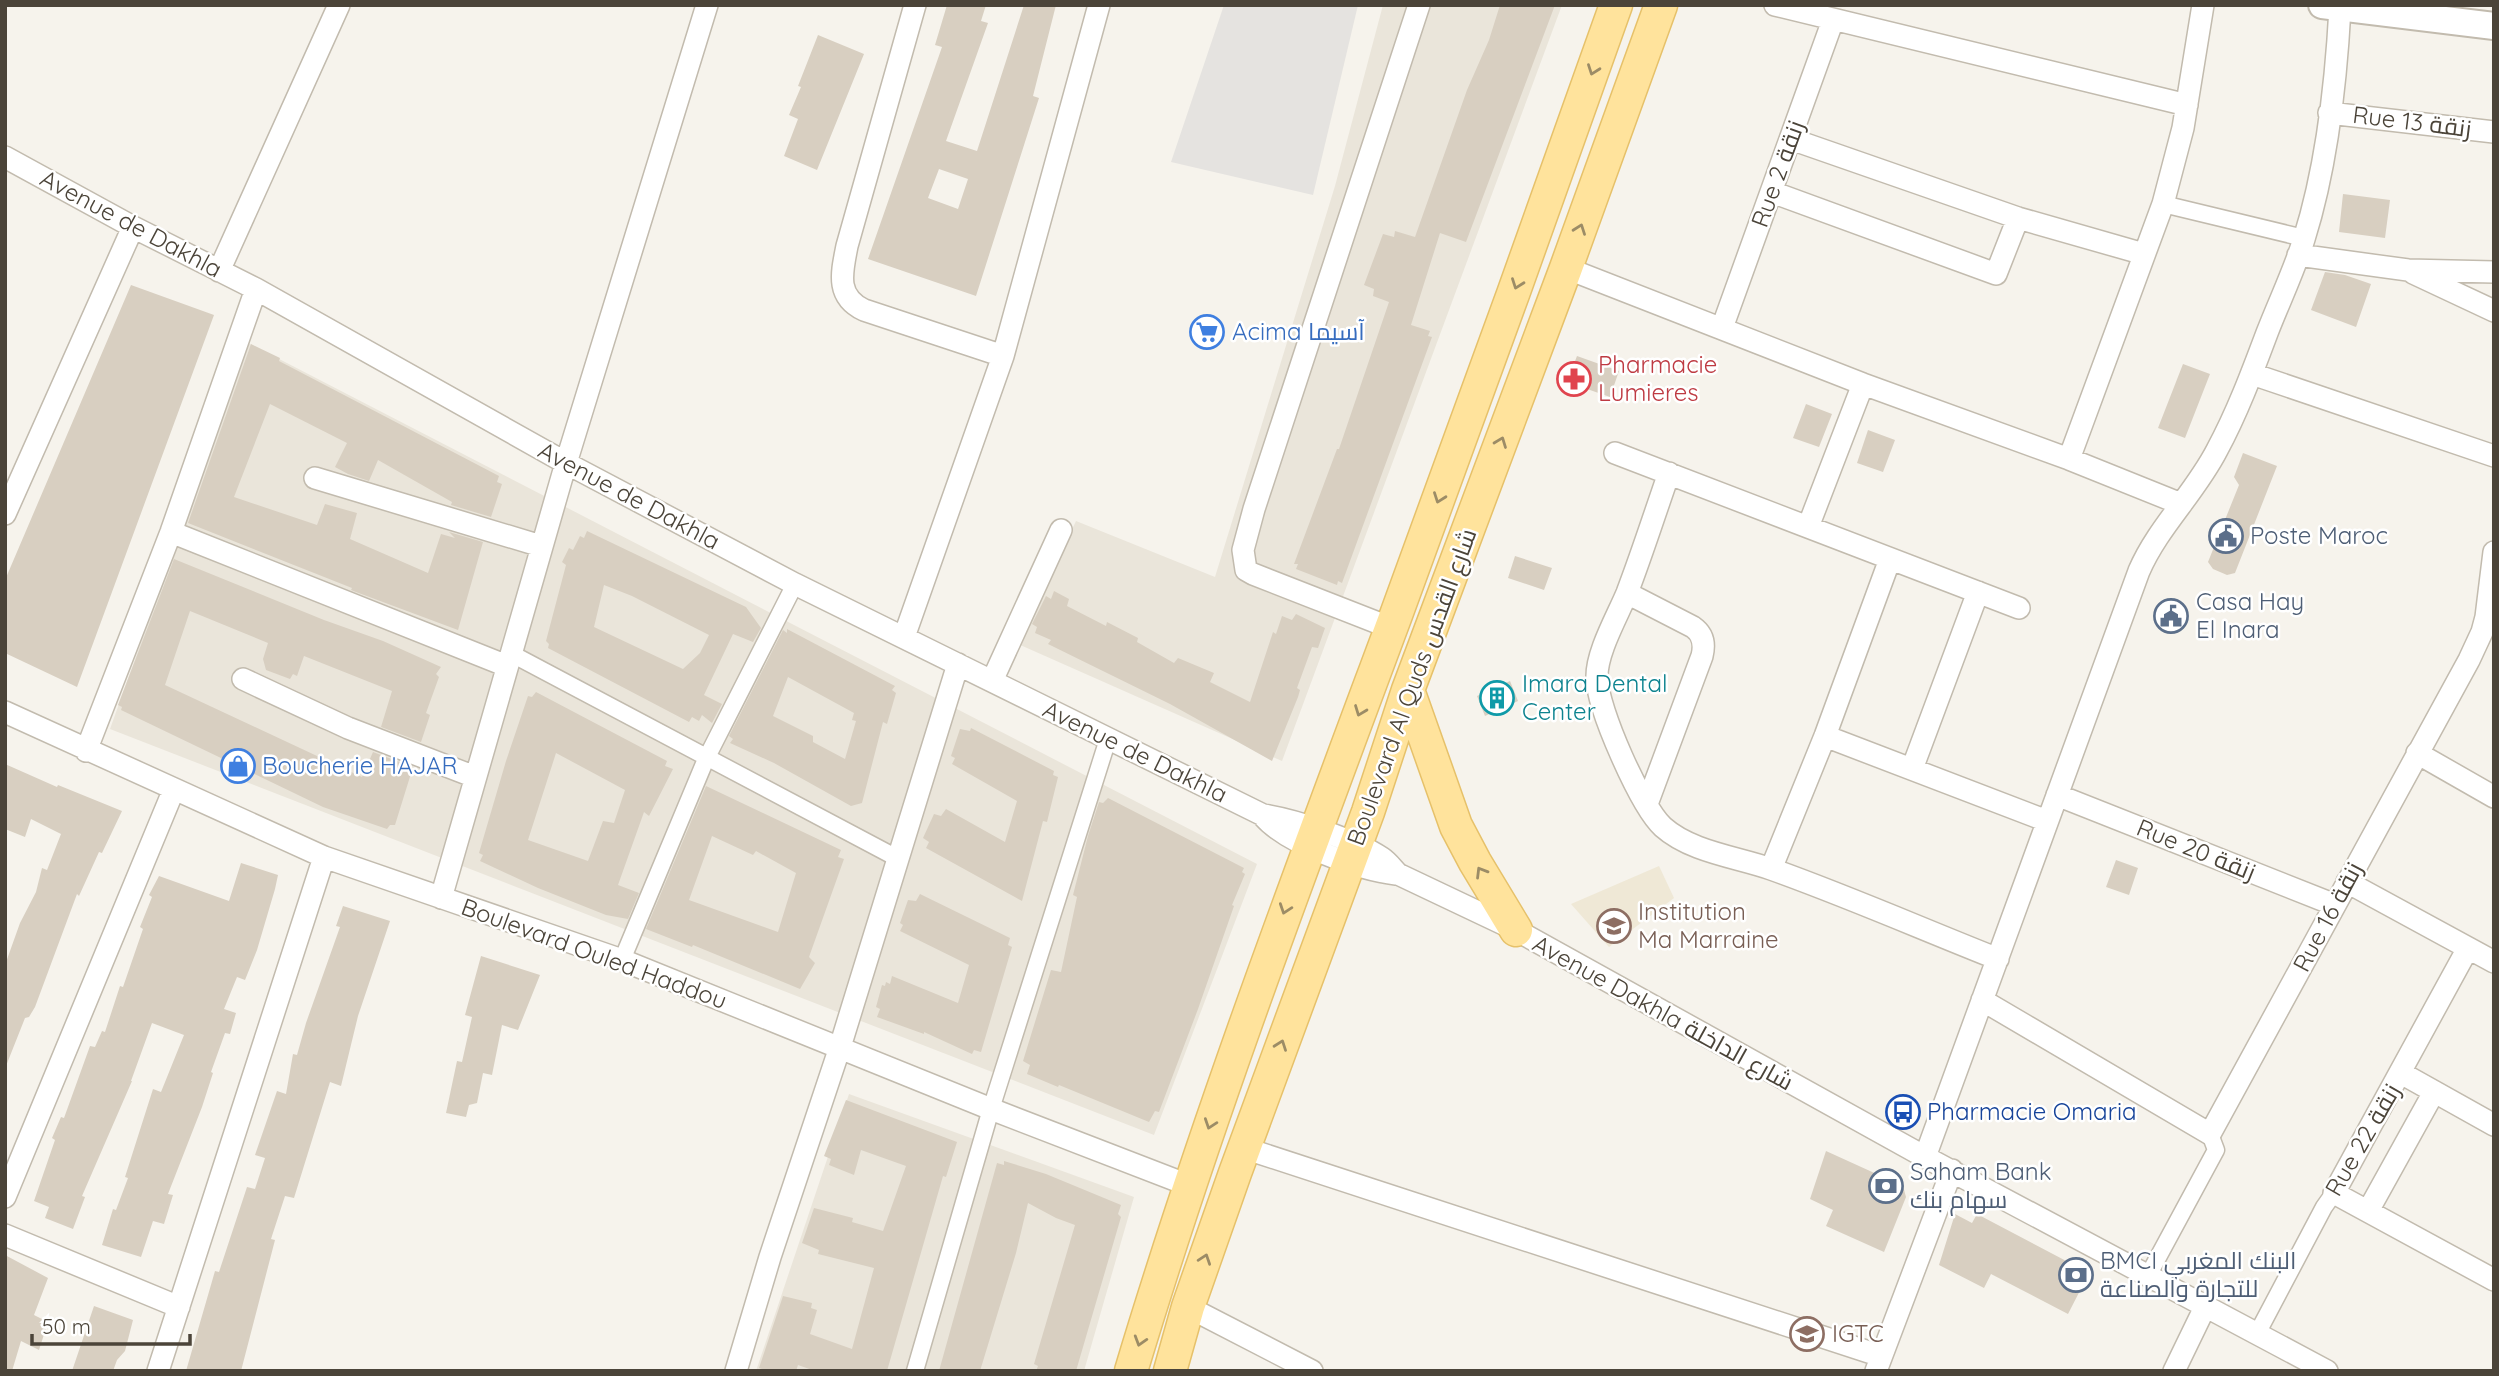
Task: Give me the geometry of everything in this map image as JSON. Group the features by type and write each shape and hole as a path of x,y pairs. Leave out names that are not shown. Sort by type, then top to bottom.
{"main road":[{"name":"Boulevard Al Quds شارع القدس","path":"1131,1371 1188,1185 1312,837 1476,399 1616,5"},
{"name":"Boulevard Al Quds شارع القدس","path":"1170,1371 1188,1307 1408,690 1661,5"},
{"path":"1408,690 1456,826 1516,930"}],"street":[{"path":"219,271 339,5"},
{"path":"441,898 541,546 707,5"},
{"path":"915,5 847,246 842,271 844,294 855,306 864,310 1003,356"},
{"path":"904,637 1003,356 1099,5"},
{"path":"1391,628 1253,574 1246,570 1243,550 1254,509 1419,5"},
{"path":"1775,5 2187,105"},
{"path":"2069,458 2163,204 2178,152 2203,5"},
{"path":"1925,1157 2139,571 2159,535 2217,450 2252,374 2301,247 2318,180 2329,113 2331,7 2407,10 2494,26"},
{"name":"Rue 2 زنقة","path":"1722,328 1833,20"},
{"name":"Rue 13 زنقة","path":"2329,113 2494,132"},
{"path":"1791,139 2018,218 2144,254"},
{"name":"Avenue de Dakhla","path":"5,157 133,227 256,289 566,463 795,584 1263,815 1273,827 1286,835 1312,837 1352,853"},
{"path":"1772,192 1996,274 2018,218"},
{"path":"2163,204 2301,247 2407,270 2494,272"},
{"path":"5,514 133,227"},
{"path":"1566,268 1863,384 2069,458 2181,504"},
{"path":"2407,270 2494,311"},
{"path":"86,751 172,532 256,289"},
{"path":"2252,374 2494,456"},
{"path":"1808,527 1863,384"},
{"path":"1615,453 2019,608"},
{"path":"1669,473 1627,593 1601,657 1597,678 1603,708 1617,744 1655,818 1672,834 1700,847 1772,869 1998,959"},
{"path":"315,478 541,546"},
{"path":"992,681 1061,530"},
{"path":"172,532 509,659 897,858"},
{"name":"Rue 16 زنقة","path":"2148,1275 2216,1150 2210,1134 2490,617 2494,552"},
{"path":"1772,869 1825,736 1890,559"},
{"path":"622,960 706,759 795,584"},
{"path":"1912,769 1978,592"},
{"path":"1627,593 1693,627 1701,634 1703,644 1702,656 1647,804"},
{"path":"736,1371 770,1257 840,1047 958,664"},
{"path":"243,679 348,728 475,777"},
{"name":"Boulevard Ouled Haddou","path":"5,712 324,857 622,960 991,1109 1188,1185"},
{"path":"1825,736 2047,821"},
{"path":"915,1371 991,1109 1108,738"},
{"path":"2417,753 2494,796"},
{"path":"5,1197 174,789"},
{"name":"Rue 20 زنقة","path":"2057,795 2335,905"},
{"name":"Avenue Dakhla شارع الداخلة","path":"1352,853 1379,872 1398,874 1516,930 1925,1157 2327,1371"},
{"path":"158,1371 324,857"},
{"path":"2347,882 2494,962"},
{"name":"Rue 22 زنقة","path":"2258,1332 2468,948"},
{"path":"1982,1000 2210,1134"},
{"path":"2401,1073 2494,1125"},
{"name":"Rue 22 زنقة","path":"2368,1211 2434,1092"},
{"path":"1244,1148 1879,1363 1952,1170"},
{"path":"2334,1193 2494,1280"},
{"path":"5,1235 179,1307"},
{"path":"2174,1371 2206,1305"},
{"path":"1188,1307 1312,1371"}],"shaded area":[{"path":"1224,5 1358,5 1313,195 1171,162"},
{"path":"1383,5 1562,5 1282,761 1018,644 1076,521 1215,577 1335,186"},
{"path":"248,343 1257,864 1154,1135 110,729"},
{"name":"Institution Ma Marraine","path":"1659,866 1674,898 1609,947 1571,904"},
{"path":"849,1094 1134,1197 1084,1371 756,1371"}],"building":[{"path":"947,5 986,5 981,21 988,23 946,141 977,151 1024,5 1056,5 1033,96 1039,98 976,296 868,259 942,47 935,45","holes":["939,169 968,179 958,209 928,198"]},
{"path":"1500,5 1555,5 1466,242 1440,233 1411,325 1430,331 1428,336 1432,337 1342,583 1338,581 1337,585 1296,569 1298,564 1294,564 1339,449 1389,302 1373,296 1374,289 1364,285 1383,234 1394,237 1395,231 1415,237"},
{"path":"818,35 864,54 817,170 784,156 798,119 789,115"},
{"path":"2343,194 2390,200 2385,238 2339,232"},
{"path":"2325,272 2345,275 2371,284 2356,327 2311,310"},
{"path":"131,285 214,315 77,687 5,653 5,580"},
{"path":"251,344 499,476 497,482 502,484 491,517 451,505 452,502 378,460 369,481 335,467 347,443 270,404 234,497 317,525 325,504 357,513 350,539 428,573 441,534 455,538 449,532 483,542 458,630 356,592 351,590 352,588 188,523"},
{"path":"1577,356 1619,371 1610,397 1567,382"},
{"path":"2183,364 2210,374 2185,438 2158,428"},
{"path":"1806,404 1832,414 1819,447 1793,438"},
{"path":"1868,430 1895,440 1883,472 1857,463"},
{"path":"2243,453 2277,466 2235,573 2227,575 2213,569 2208,562 2239,485 2234,477"},
{"path":"587,531 746,607 761,628 753,642 733,634 704,695 722,704 712,723 702,715 699,721 692,717 689,722 548,648 546,641 566,565 562,562 569,548 573,550 580,536 584,538","holes":["604,585 632,596 709,635 700,653 683,669 594,627"]},
{"path":"1515,556 1552,568 1544,590 1508,578"},
{"path":"174,559 383,641 441,667 436,674 439,677 426,713 430,715 421,742 381,727 392,691 304,656 297,676 293,674 290,679 266,670 263,659 268,643 190,611 165,685 362,777 373,752 413,767 395,825 390,825 387,829 323,807 121,710 122,707 118,705"},
{"path":"1054,591 1069,599 1067,606 1106,626 1107,622 1138,638 1137,642 1174,663 1178,658 1214,673 1210,682 1250,702 1273,632 1276,634 1282,616 1292,620 1296,614 1325,628 1318,648 1312,647 1297,688 1300,690 1298,697 1272,761 1170,704 1048,644 1051,640 1035,633 1037,627 1032,624 1046,596 1051,599"},
{"path":"787,629 895,686 892,690 896,693 887,724 883,722 862,803 851,806 774,763 730,743 733,739 729,736 783,630 787,633","holes":["788,677 854,713 852,720 856,721 845,759 813,742 813,736 773,716"]},
{"name":"Imara Dental Center","path":"1510,681 1518,701 1485,716 1477,696"},
{"path":"536,692 667,761 665,766 673,769 649,816 644,812 618,885 639,893 628,919 606,915 480,861 483,855 479,853 506,761 528,696 532,697","holes":["556,753 625,790 614,823 603,821 588,861 528,840"]},
{"path":"971,728 1054,771 1053,775 1058,777 1047,822 1043,821 1022,901 926,848 929,842 923,838 934,814 941,816 946,809 1005,842 1017,801 952,764 955,758 951,756 960,729 970,731"},
{"path":"5,764 122,811 79,896 77,894 35,1007 29,1017 25,1018 6,1066 5,965 20,923 36,892 42,868 47,870 61,834 31,819 25,837 5,829"},
{"path":"706,786 841,850 838,857 844,859 809,957 815,963 800,989 693,945 692,947 646,929","holes":["712,836 753,855 756,851 796,873 778,932 689,900"]},
{"path":"1108,798 1244,868 1242,872 1245,874 1159,1112 1155,1111 1149,1122 1027,1074 1030,1065 1023,1061 1051,970 1061,972 1077,897 1073,895 1088,836 1099,802 1103,803"},
{"path":"2116,860 2138,868 2129,895 2106,887"},
{"path":"241,863 278,875 257,950 245,980 237,977 224,1009 236,1013 230,1034 225,1033 202,1107 168,1194 173,1195 164,1224 153,1221 141,1257 102,1245 113,1209 116,1210 128,1178 125,1177 153,1089 161,1092 184,1035 152,1023 132,1081 82,1196 85,1197 73,1229 45,1218 49,1207 34,1201 55,1140 52,1138 61,1117 64,1118 90,1046 95,1047 102,1031 105,1032 143,929 140,927 152,897 149,895 159,876 229,901"},
{"path":"920,894 1010,938 1008,945 1012,947 981,1052 974,1050 972,1054 924,1032 877,1017 880,1009 876,1007 882,985 885,986 886,982 890,984 892,976 958,1003 969,965 900,931 908,900 916,901"},
{"path":"343,906 390,921 358,1016 341,1086 330,1082 294,1198 285,1196 271,1239 275,1240 241,1371 186,1371 215,1271 219,1272 247,1187 255,1189 265,1158 255,1155 277,1091 286,1094 293,1054 297,1055 340,927 336,926"},
{"path":"481,956 540,975 518,1030 502,1025 492,1075 483,1073 477,1103 469,1105 466,1117 446,1113 457,1061 462,1062 472,1017 465,1015"},
{"path":"846,1100 957,1142 946,1177 943,1176 887,1371 815,1371 798,1365 796,1371 768,1371 759,1368 783,1296 812,1303 811,1308 817,1310 810,1334 852,1349 874,1268 818,1254 819,1250 802,1243 814,1208 853,1218 852,1222 883,1231 906,1166 861,1150 854,1175 829,1165 831,1159 824,1156"},
{"path":"1826,1151 1903,1186 1906,1197 1884,1252 1826,1226 1833,1210 1810,1199"},
{"path":"1004,1161 1046,1174 1121,1205 1118,1214 1121,1217 1076,1371 1036,1371 1038,1366 1034,1364 1075,1225 1028,1203 1016,1253 980,1371 939,1371 997,1163 1004,1165"},
{"path":"1955,1214 1972,1223 1977,1214 2089,1273 2068,1314 1991,1274 1984,1288 1939,1265"},
{"path":"5,1255 48,1278 34,1315 48,1322 39,1350 21,1341 12,1371 5,1371"},
{"path":"94,1306 133,1320 125,1351 117,1360 113,1371 72,1371"}],"place":[{"name":"Acima آسيما","path":"1207,332"},
{"name":"Pharmacie Lumieres","path":"1574,379"},
{"name":"Poste Maroc","path":"2226,536"},
{"name":"Casa Hay El Inara","path":"2171,616"},
{"name":"Imara Dental Center","path":"1497,698"},
{"name":"Boucherie HAJAR","path":"238,766"},
{"name":"Institution Ma Marraine","path":"1614,926"},
{"name":"Pharmacie Omaria","path":"1903,1112"},
{"name":"Saham Bank سهام بنك","path":"1886,1186"},
{"name":"BMCI البنك المغربي للتجارة والصناعة","path":"2076,1275"},
{"name":"IGTC","path":"1807,1334"}]}
